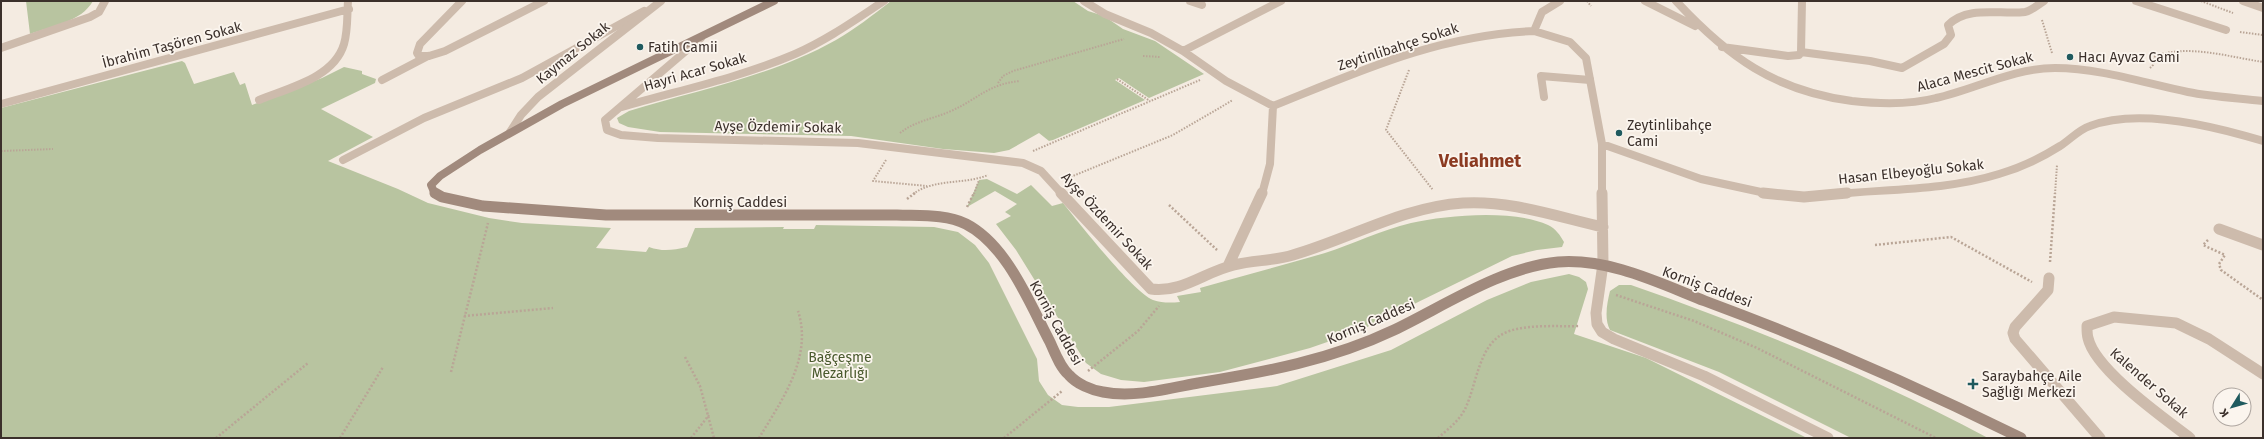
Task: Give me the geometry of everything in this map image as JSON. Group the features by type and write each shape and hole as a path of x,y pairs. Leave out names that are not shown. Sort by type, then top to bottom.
{"main road":[{"name":"Korniş Caddesi","path":"774,1 701,38 564,103 510,132 457,164 431,185 435,194 442,197 492,207 606,215 890,215 936,217 958,222 980,234 1002,257 1061,363 1076,381 1097,391 1109,393 1142,392 1281,368 1322,358 1360,345 1521,270 1562,261 1603,264 1763,322 1856,360 2021,438"}],"street":[{"path":"1,48 85,20 99,12 105,1"},
{"path":"462,1 420,44 417,49 419,56 429,56 445,51 544,1"},
{"name":"Kaymaz Sokak","path":"510,132 521,115 534,100 661,1"},
{"name":"Hayri Acar Sokak","path":"618,108 750,70 795,54 834,34 884,1"},
{"path":"1084,1 1105,14 1151,33 1183,51 1215,74 1244,92 1273,106 1271,160 1267,181 1261,198 1229,264"},
{"path":"1183,51 1280,1"},
{"path":"1534,31 1537,17 1540,13 1560,1"},
{"path":"1645,1 1699,28"},
{"name":"Alaca Mescit Sokak","path":"1676,1 1699,28 1751,69 1796,90 1833,100 1906,104 1944,96 2020,72 2055,68 2108,74 2208,95 2263,101"},
{"path":"1802,1 1802,52"},
{"path":"1722,47 1788,56 1800,55 1802,52 1870,61 1902,68 1944,44 1951,36 1948,25 1954,19 1990,12 2027,12 2036,8 2044,1"},
{"path":"2243,1 2263,8"},
{"path":"259,100 318,75 334,64 339,58 345,43 349,3"},
{"name":"İbrahim Taşören Sokak","path":"1,104 349,3"},
{"name":"Zeytinlibahçe Sokak","path":"1273,106 1415,52 1449,42 1493,33 1534,31 1564,39 1582,50 1586,58 1602,144 1603,264 1596,313 1597,324"},
{"name":"Ayşe Özdemir Sokak","path":"701,38 605,120 605,125 612,133 658,138 830,142 892,146 1010,161 1034,167 1041,171 1151,289 1166,291"},
{"name":"Hasan Elbeyoğlu Sokak","path":"1602,144 1743,190 1782,197 1804,197 1951,183 1992,177 2008,172 2059,146 2075,133 2090,126 2103,121 2119,119 2139,119 2206,127 2263,141"},
{"path":"1166,291 1229,264 1264,262 1294,255 1380,224 1444,205 1481,203 1603,227"},
{"path":"2219,229 2263,245"},
{"path":"2049,284 2015,327 2013,333 2015,339 2100,438"},
{"name":"Kalender Sokak","path":"2190,438 2116,377 2098,360 2086,341 2084,333 2086,326 2114,317 2176,323 2208,339 2263,374"},
{"path":"1597,324 1602,332 1614,339 1704,376 1828,438"}],"lane":[{"path":"1190,1 1202,5"},
{"path":"2136,1 2226,30"},
{"path":"343,160 424,118 522,78 653,7"},
{"path":"382,80 429,56"},
{"path":"1544,97 1541,76 1590,80"}],"path":[{"path":"1587,1 1591,6"},
{"path":"2036,8 2047,34 2055,68"},
{"path":"2226,30 2263,36"},
{"path":"998,83 1002,76 1013,71 1126,39"},
{"path":"1415,52 1386,130 1444,205"},
{"path":"2146,70 2153,65 2155,56 2171,52 2213,55 2263,62"},
{"path":"890,215 911,195 929,186 940,183 979,180 1010,161 1215,74"},
{"path":"1117,78 1150,101"},
{"path":"929,186 873,181 876,174 882,168 896,138 905,128 950,112 998,83 1020,81"},
{"path":"1052,184 1156,144 1216,113 1244,92"},
{"path":"1875,245 1951,238 2049,284 2059,146"},
{"path":"1,151 53,149"},
{"path":"958,222 974,194 979,180"},
{"path":"1169,205 1229,264"},
{"path":"451,372 492,207"},
{"path":"2225,255 2219,264 2221,270 2263,300"},
{"path":"1004,438 1076,381 1156,313 1166,291"},
{"path":"1610,293 1694,321 1757,348 1936,438"},
{"path":"464,316 553,308"},
{"path":"759,438 787,392 796,367 803,329 798,311"},
{"path":"1438,438 1451,427 1464,410 1490,346 1501,335 1518,330 1597,324"},
{"path":"685,357 696,374 709,414 714,438"},
{"path":"216,438 308,363"},
{"path":"340,438 383,367"},
{"path":"692,438 709,414"}],"green space":[{"path":"26,1 93,1 88,8 74,19 30,34"},
{"path":"891,1 1073,1 1088,11 1104,16 1123,29 1155,41 1204,74 1149,98 1119,78 1115,80 1145,100 1053,140 1049,141 1039,133 1009,150 994,153 943,149 851,136 660,132 628,127 619,123 617,118 629,111 761,73 812,53 850,31"},
{"name":"Bağçeşme Mezarlığı","path":"182,61 185,63 194,84 234,72 240,85 245,83 252,105 322,78 344,67 362,71 362,74 376,79 375,83 321,109 373,137 328,161 398,189 428,203 489,218 522,223 611,228 596,248 646,252 649,247 654,249 673,250 687,247 695,228 784,227 783,229 814,229 816,225 934,227 958,232 975,245 989,263 1037,359 1039,381 1048,395 1062,405 1078,407 1109,407 1277,386 1391,350 1487,300 1531,282 1569,274 1579,277 1586,282 1588,289 1574,334 1646,358 1807,438 1,438 1,108"},
{"path":"987,179 1017,194 1031,185 1052,206 1063,203 1106,256 1133,284 1153,300 1169,303 1180,302 1177,296 1201,292 1200,288 1325,253 1389,229 1426,220 1480,215 1517,217 1534,220 1548,225 1558,232 1564,242 1562,247 1537,250 1512,256 1359,331 1310,348 1220,372 1144,382 1121,380 1101,374 1086,363 1016,250 996,224 1011,216 1005,212 1017,204 995,191 967,207 979,180"},
{"path":"1619,285 1631,285 1768,336 1901,394 1988,438 1851,438 1719,372 1610,330 1607,321 1607,311 1610,291"}],"place":[{"name":"Fatih Camii","path":"640,47"},
{"name":"Hacı Ayvaz Cami","path":"2070,57"},
{"name":"Zeytinlibahçe Cami","path":"1619,133"},
{"name":"Saraybahçe Aile Sağlığı Merkezi","path":"1973,384"}],"district":[{"name":"Veliahmet","path":"1480,161"}]}
